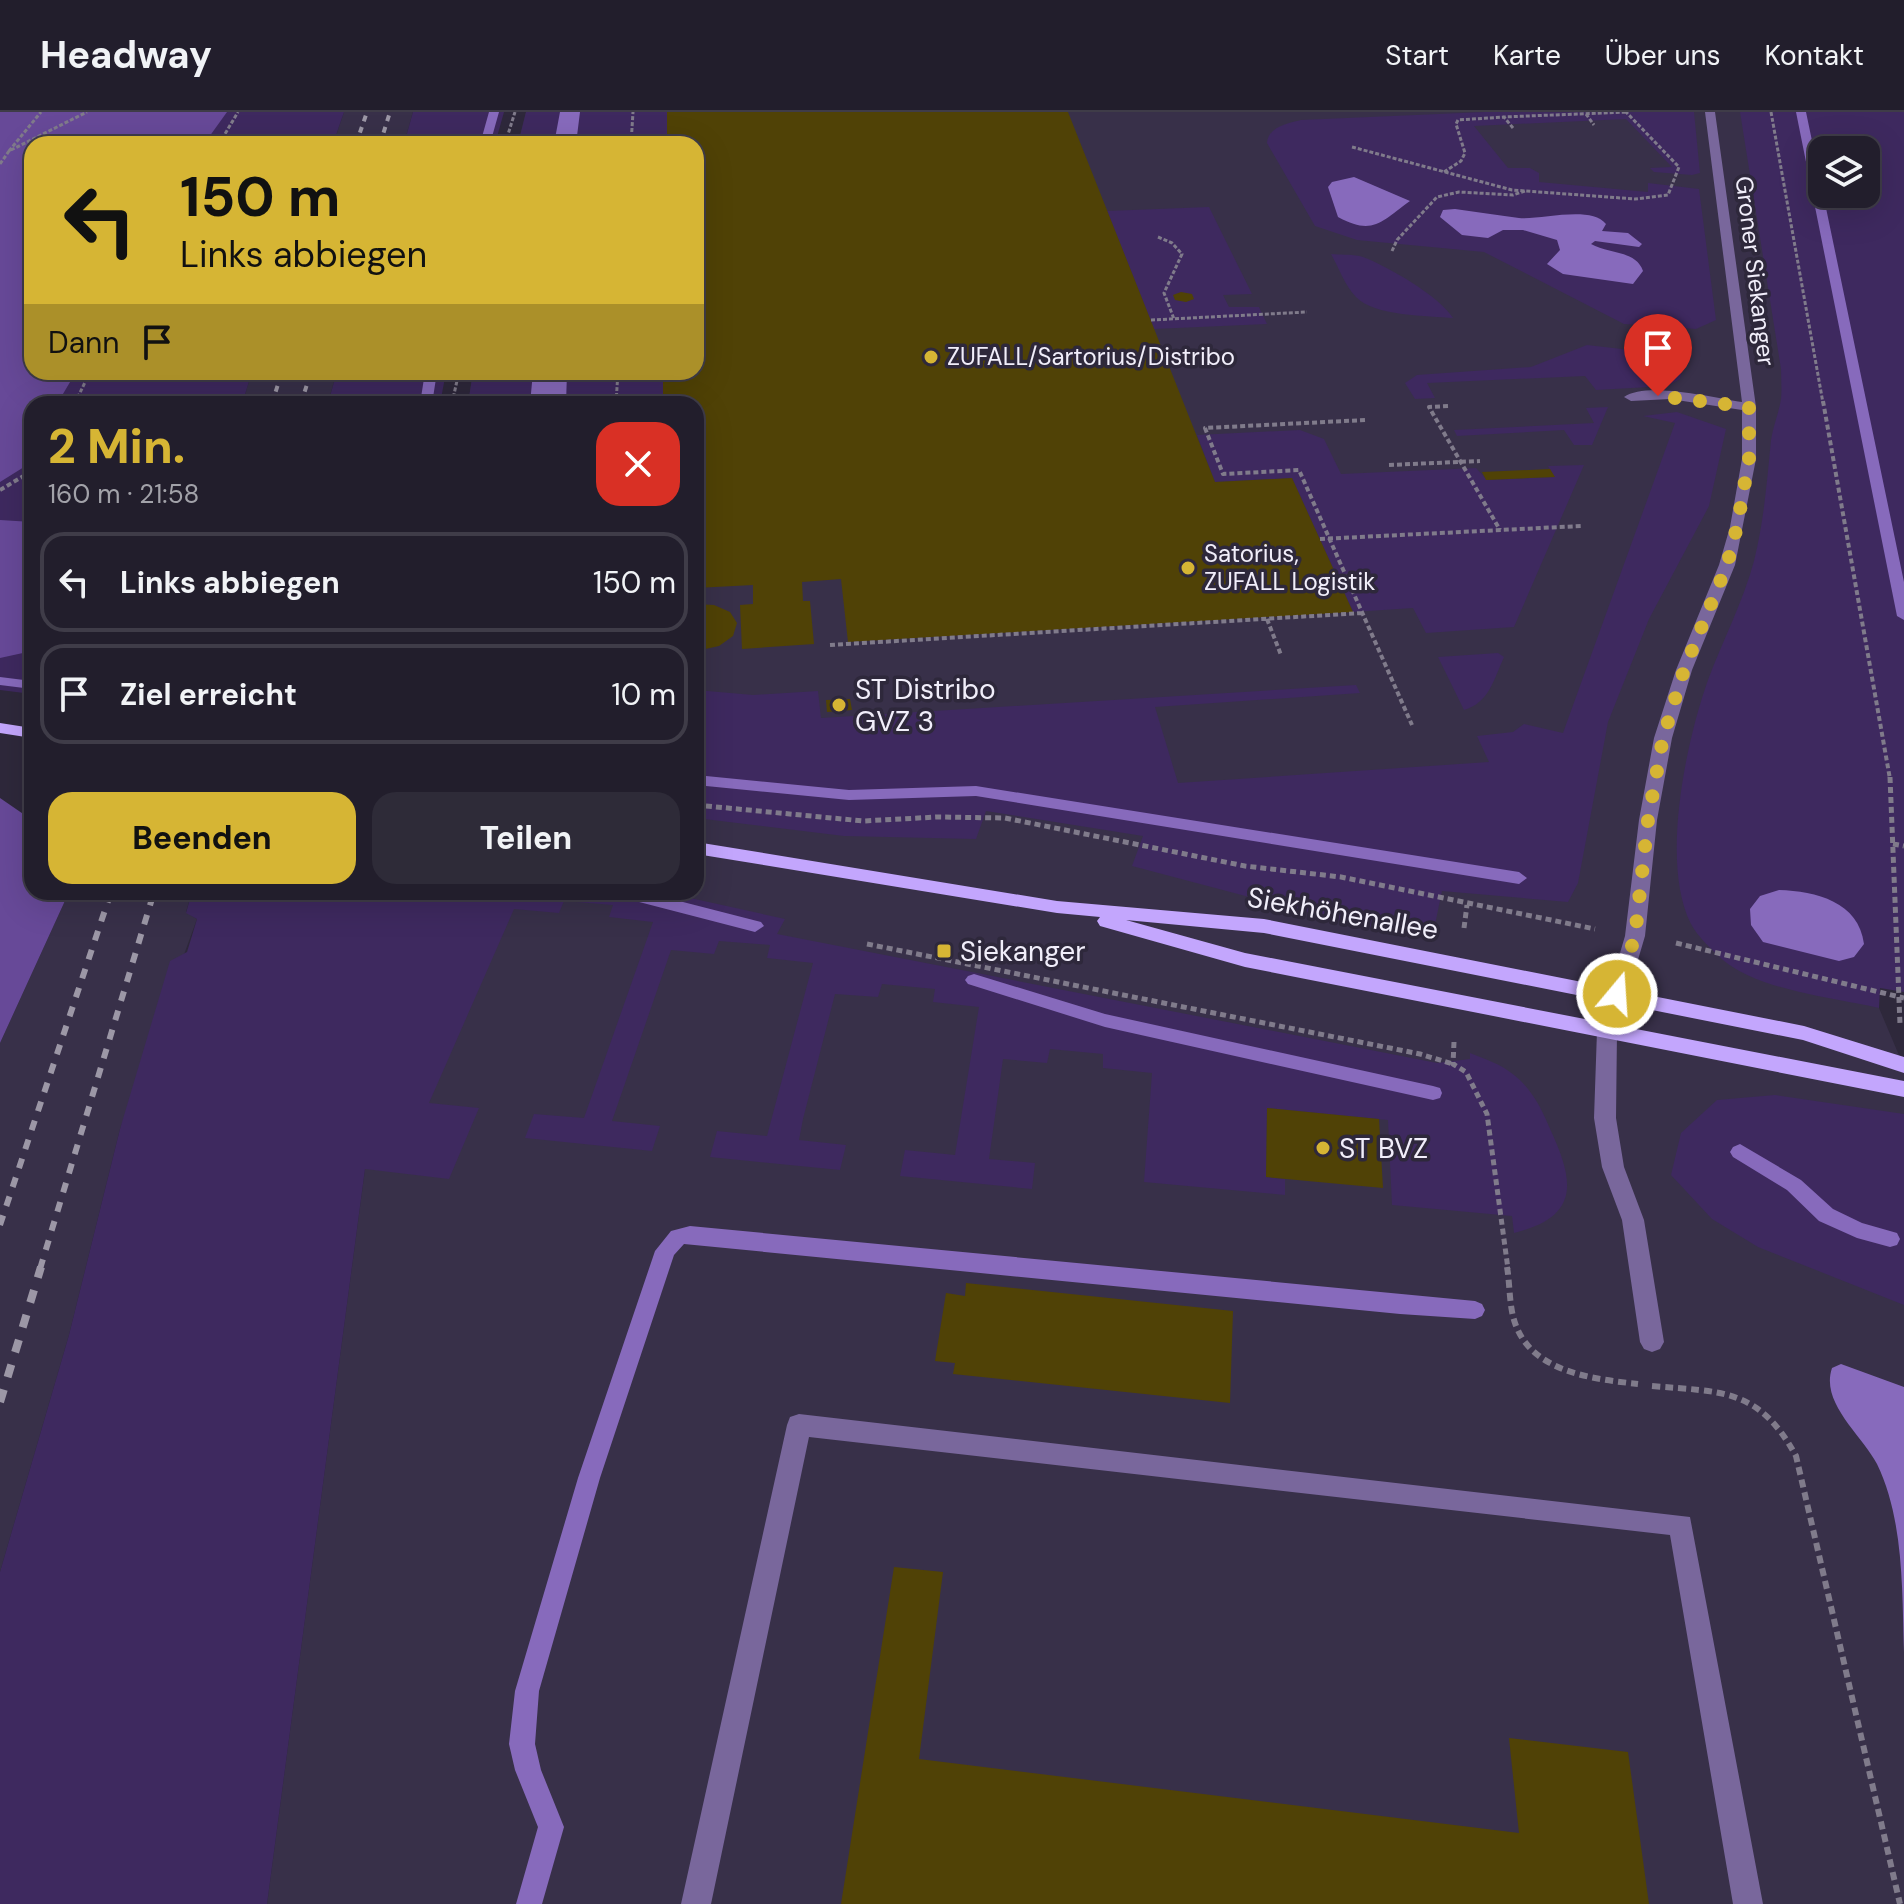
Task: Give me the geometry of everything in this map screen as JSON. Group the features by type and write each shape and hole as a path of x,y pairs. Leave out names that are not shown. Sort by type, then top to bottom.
{"main road":[{"path":"0,728 24,732"},
{"name":"Siekhöhenallee","path":"704,849 1057,907 1264,926 1804,1033 1904,1065"},
{"name":"Siekhöhenallee","path":"1057,907 1245,960 1904,1089"}],"street":[{"name":"Groner Siekanger","path":"1617,994 1635,936 1648,820 1663,738 1684,670 1727,565 1749,459 1749,407 1710,112"},
{"path":"1631,397 1670,395 1749,407"},
{"path":"1617,994 1607,1031 1605,1118 1613,1167 1633,1220 1652,1342"},
{"path":"696,1904 799,1425 1681,1525 1748,1904"}],"path":[{"path":"0,164 41,112"},
{"path":"39,136 87,112"},
{"path":"224,136 238,112"},
{"path":"508,136 515,112"},
{"path":"632,136 633,112"},
{"path":"1352,147 1443,172 1525,191 1635,199 1662,198 1671,193 1679,167 1626,112 1458,120 1456,124 1465,153 1461,161 1443,172"},
{"path":"1771,112 1891,783 1904,1065"},
{"path":"1586,114 1594,125"},
{"path":"1504,117 1513,128"},
{"path":"9,151 24,144"},
{"path":"1393,158 1402,152"},
{"path":"1392,251 1397,240 1411,229 1437,197 1459,192 1513,195 1525,191"},
{"path":"1158,237 1178,246 1182,255 1181,263 1165,287 1165,296 1174,319"},
{"path":"1151,320 1307,312"},
{"path":"1448,406 1429,407 1500,530"},
{"path":"1365,420 1205,428 1223,474 1299,470 1412,725"},
{"path":"1389,465 1480,461"},
{"path":"0,490 24,476"},
{"path":"1320,539 1581,526"},
{"path":"830,645 1362,613"},
{"path":"1267,619 1281,655"},
{"path":"704,806 863,821 937,817 1005,818 1245,866 1341,877 1467,905 1723,952 1901,998"},
{"path":"1893,844 1904,846"},
{"path":"1460,964 1467,905"},
{"path":"867,944 1384,1046 1453,1064 1466,1072 1487,1114 1515,1324 1530,1348 1554,1368 1578,1377 1732,1395 1757,1405 1784,1429 1796,1456 1900,1904"},
{"path":"1453,1064 1457,1003"}],"shaded area":[{"path":"0,112 344,112 336,136 24,136 24,380 250,380 244,396 24,396 24,693 0,690"},
{"path":"0,112 227,112 210,136 24,136 24,380 71,380 62,396 24,396 24,467 0,482"},
{"path":"344,112 413,112 406,136 336,136"},
{"path":"413,112 504,112 497,136 406,136"},
{"path":"526,112 1762,112 1879,987 1879,1008 1904,1067 1904,1904 267,1904 365,1169 421,900 704,900 704,396 469,396 472,380 704,380 704,136 520,136"},
{"path":"526,112 667,112 667,136 520,136"},
{"path":"560,112 580,112 577,136 556,136"},
{"path":"1485,112 1694,112 1700,173 1692,175 1654,172 1650,168 1672,167 1626,119 1474,126 1508,168 1530,168 1539,173 1539,182 1648,192 1648,183 1699,189 1716,320 1696,329 1624,324 1484,252 1357,240 1315,226 1267,143 1275,129 1301,120"},
{"path":"1740,112 1904,112 1904,992 1880,988 1879,1008 1776,986 1756,979 1723,960 1691,924 1682,899 1677,869 1680,802 1692,736 1708,680 1754,561 1763,516 1771,440 1781,399 1781,369"},
{"path":"1354,177 1410,201 1376,224 1350,223 1338,217 1328,187 1332,182"},
{"path":"1209,207 1252,294 1223,295 1229,307 1259,307 1267,324 1154,329 1107,211"},
{"path":"1443,210 1519,218 1578,214 1599,218 1606,224 1602,231 1628,233 1642,244 1639,247 1595,241 1591,244 1634,259 1643,271 1633,284 1563,274 1547,264 1560,250 1557,240 1523,230 1503,230 1488,238 1462,235 1440,217"},
{"path":"1331,254 1359,256 1386,268 1425,292 1453,318 1402,314 1364,303 1349,288"},
{"path":"1587,345 1656,353 1677,361 1682,370 1680,379 1667,386 1596,390 1585,376 1427,383 1435,398 1415,399 1405,383 1417,375 1531,367"},
{"path":"250,380 335,380 330,396 244,396"},
{"path":"335,380 444,380 442,396 330,396"},
{"path":"472,380 663,380 663,396 469,396"},
{"path":"532,380 567,380 566,396 531,396"},
{"path":"1608,407 1592,445 1574,445 1564,430 1457,436 1454,430 1594,423 1586,408"},
{"path":"1677,412 1726,429 1709,506 1649,619 1608,722 1578,883 1568,902 1442,891 1433,934 1356,925 1132,866 1143,836 986,811 976,839 844,836 704,819 704,691 753,695 818,691 821,718 1356,685 1360,693 1155,707 1178,783 1489,762 1477,736 1513,732 1524,724 1563,733 1675,423 1643,416"},
{"path":"1300,430 1324,439 1341,474 1476,468 1487,480 1554,477 1548,466 1584,465 1514,627 1426,633 1413,608 1353,612 1292,478 1215,482 1197,435"},
{"path":"0,520 24,522 24,653 0,658"},
{"path":"1498,653 1504,657 1490,689 1479,702 1464,710 1438,657"},
{"path":"0,798 24,814 24,900 65,900 0,1043"},
{"path":"1779,890 1821,896 1834,902 1854,918 1864,944 1854,957 1839,961 1763,942 1751,925 1750,909 1760,896"},
{"path":"65,900 190,900 186,912 197,919 120,1129 69,1335 0,1572 0,1043"},
{"path":"190,900 699,900 785,919 777,934 1437,1063 1470,1059 1470,1053 1509,1071 1532,1094 1559,1150 1567,1182 1566,1196 1551,1218 1514,1233 1512,1216 1392,1205 1388,1120 1267,1108 1266,1177 1285,1179 1285,1195 1144,1182 1152,1073 1103,1068 1103,1054 1050,1049 1047,1063 1003,1059 989,1159 1035,1163 1032,1189 900,1176 905,1150 955,1155 979,1007 933,1002 935,989 882,984 878,997 835,994 803,1119 799,1140 846,1145 840,1170 710,1157 717,1131 767,1136 813,963 767,958 770,945 719,941 714,954 671,950 612,1121 660,1126 652,1151 525,1138 534,1114 584,1118 653,922 609,917 613,905 564,901 559,913 514,909 429,1103 479,1108 449,1179 365,1169 267,1904 0,1904 0,1572 69,1335 120,1129 170,961 187,952 197,919 186,913"},
{"path":"1775,1095 1904,1114 1904,1305 1758,1247 1712,1219 1671,1175 1681,1133 1717,1100"},
{"path":"1841,1364 1904,1387 1904,1652 1900,1556 1892,1508 1877,1464 1844,1418 1832,1394 1832,1368"}],"building":[{"name":"ZUFALL/Sartorius/Distribo","path":"667,112 1068,112 1215,482 1292,478 1353,612 848,642 841,579 802,582 803,601 810,601 814,644 742,649 740,605 753,604 753,585 704,588 704,396 663,396 663,380 704,380 704,136 667,136"},
{"path":"1181,292 1192,294 1194,299 1186,302 1175,300 1173,295"},
{"path":"1550,469 1555,477 1486,480 1482,472"},
{"path":"704,604 730,612 737,623 733,636 719,646 704,649"},
{"name":"ST Distribo GVZ 3","path":"850,699 852,710 827,712 826,700"},
{"name":"ST BVZ","path":"1267,1108 1379,1119 1383,1188 1266,1177"},
{"path":"966,1283 1233,1311 1230,1403 953,1374 955,1363 935,1361 946,1293 965,1296"},
{"path":"894,1567 943,1572 919,1759 1519,1833 1509,1738 1628,1752 1649,1904 841,1904"}],"waterway":[{"path":"487,136 494,112"},
{"path":"1801,112 1904,616"},
{"path":"427,396 430,380"},
{"path":"0,681 24,684"},
{"path":"704,781 849,795 976,791 1519,878"},
{"path":"653,900 755,926"},
{"path":"974,980 1105,1020 1433,1093"},
{"path":"1740,1152 1794,1185 1826,1215 1857,1230 1890,1239"},
{"path":"529,1904 551,1827 528,1770 522,1744 527,1691 589,1478 665,1251 678,1237 690,1234 1475,1310"}],"railway":[{"path":"359,136 367,112"},
{"path":"382,136 390,112"},
{"path":"274,396 279,380"},
{"path":"303,396 308,380"},
{"path":"0,1225 108,900"},
{"path":"40,1269 152,900"},
{"path":"0,1402 41,1267"}],"place":[{"name":"ZUFALL/Sartorius/Distribo","path":"931,357"},
{"name":"Satorius, ZUFALL Logistik","path":"1188,568"},
{"name":"ST Distribo GVZ 3","path":"839,705"},
{"name":"Siekanger","path":"944,951"},
{"name":"ST BVZ","path":"1323,1148"}],"route":[{"path":"1617,994 1635,936 1648,820 1663,738 1684,670 1727,565 1749,459 1749,407 1670,395 1658,396"}]}
